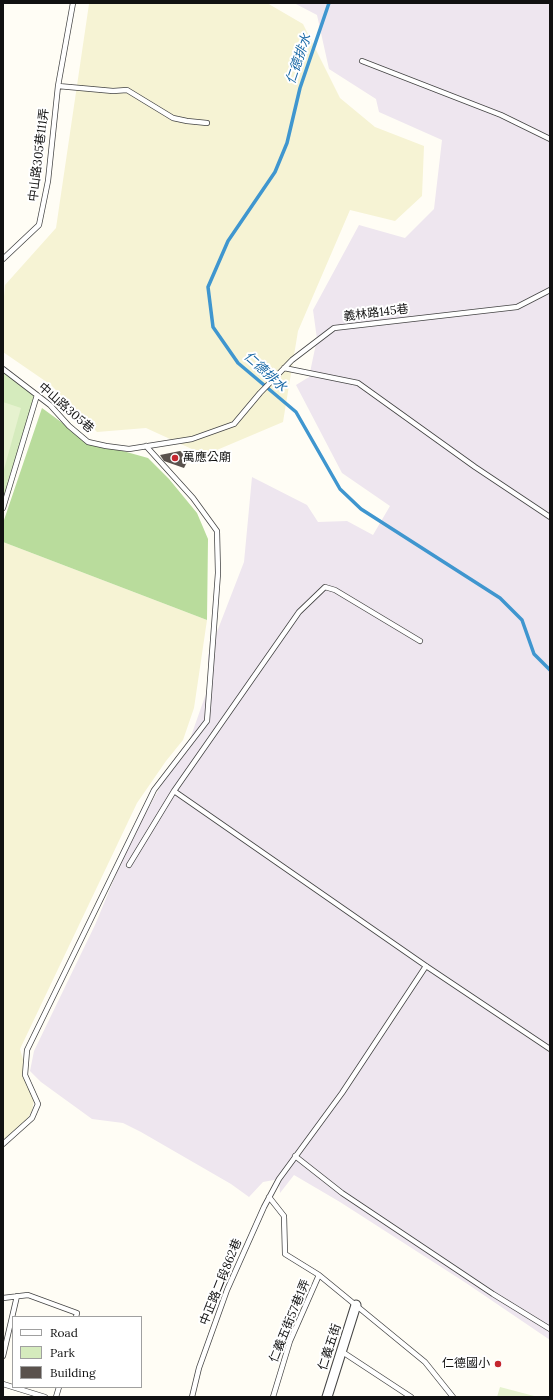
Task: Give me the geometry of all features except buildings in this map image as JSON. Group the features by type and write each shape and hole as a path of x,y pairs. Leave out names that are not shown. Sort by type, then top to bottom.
{"street":[{"name":"仁義五街","path":"327,1397 356,1305"}],"lane":[{"name":"中山路305巷111弄","path":"3,259 39,225 48,181 58,86 73,3"},
{"path":"362,61 501,114 550,139"},
{"path":"58,86 113,91 127,90 172,118 207,123"},
{"name":"義林路145巷","path":"146,446 192,439 234,424 262,391 292,360 334,328 517,306 550,290"},
{"path":"284,368 358,383 475,467 550,518"},
{"name":"中山路305巷","path":"3,369 50,405 69,426 88,442 129,449 146,446"},
{"path":"3,508 37,395"},
{"path":"3,1144 32,1118 38,1104 25,1075 27,1050 154,790 206,721 218,573 217,531 193,498 146,446"},
{"path":"129,865 174,791 299,612 324,587 334,590 420,641"},
{"path":"174,791 426,966 550,1048"},
{"name":"中正路二段862巷","path":"192,1397 199,1368 227,1290 269,1197 279,1179 342,1093 426,966"},
{"path":"296,1156 342,1193 493,1294 550,1329"},
{"path":"269,1197 284,1216 285,1254 319,1275 425,1362 453,1397"},
{"name":"仁義五街57巷1弄","path":"273,1397 290,1341 319,1275"},
{"path":"3,1298 28,1295 77,1315"},
{"path":"12,1316 17,1296"},
{"path":"3,1356 12,1317"},
{"path":"341,1351 411,1397"},
{"path":"16,1388 45,1397"}],"shaded area":[{"path":"87,3 267,3 303,24 340,98 375,127 424,146 422,196 395,221 350,210 298,331 283,422 205,455 146,428 97,432 51,385 3,352 3,308 5,285 56,228 89,4"},
{"path":"294,3 550,3 550,1340 466,1283 340,1202 294,1175 280,1193 279,1179 263,1182 249,1197 231,1184 123,1123 92,1119 41,1082 30,1071 34,1051 95,925 129,843 168,773 190,739 208,688 208,655 244,562 252,477 307,505 318,522 347,521 373,535 390,506 342,473 296,385 309,377 317,339 313,310 359,225 405,238 434,209 442,140 379,112 376,99 329,69 317,15"},
{"path":"3,542 207,620 194,708 183,740 166,761 137,803 20,1049 34,1099 32,1111 24,1124 3,1143"}],"green space":[{"path":"3,370 37,398 3,505"},
{"path":"3,402 21,408 3,473"},
{"path":"42,408 87,441 148,458 169,479 197,513 208,539 207,620 3,542 3,523"},
{"path":"500,1387 538,1397 497,1397"}],"waterway":[{"name":"仁德排水","path":"329,3 300,88 287,143 275,172 228,241 208,287 213,327 238,363 296,412 340,489 361,509 500,598 522,620 534,654 550,670"}],"place":[{"name":"萬應公廟","path":"175,458"},
{"name":"仁德國小","path":"498,1364"}]}
